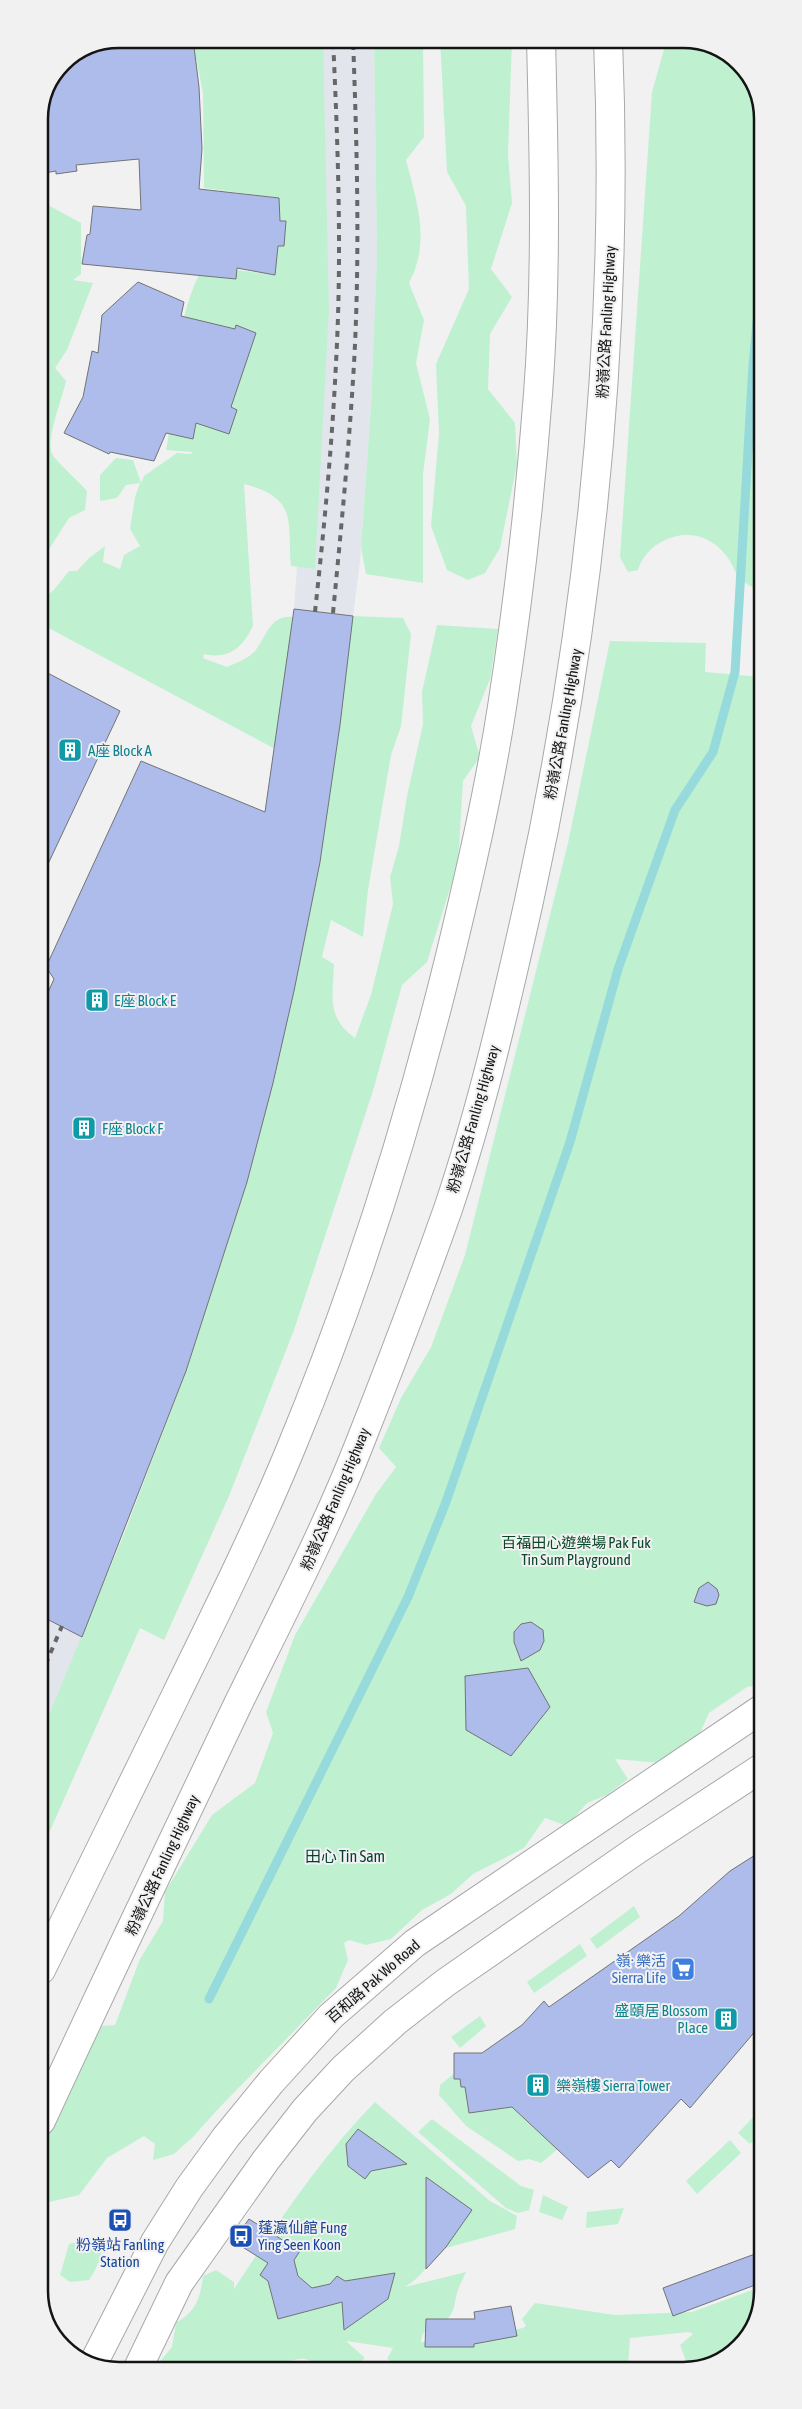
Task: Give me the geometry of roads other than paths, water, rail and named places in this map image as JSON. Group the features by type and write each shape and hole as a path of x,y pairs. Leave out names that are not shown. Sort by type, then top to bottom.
{"main road":[{"path":"48,1956 247,1547 291,1447 364,1252 407,1116 438,1004 473,862 502,709 524,544 538,392 542,309 544,232 541,48"},
{"name":"粉嶺公路 Fanling Highway","path":"48,2106 228,1726 300,1579 358,1450 449,1206 482,1095 512,975 553,786 587,570 600,441 610,258 612,126 608,48"},
{"name":"百和路 Pak Wo Road","path":"96,2358 155,2242 189,2188 226,2137 271,2082 331,2016 415,1943 754,1713"},
{"path":"141,2361 179,2283 266,2160 305,2110 343,2068 395,2022 445,1983 630,1854 754,1773"}],"waterway":[{"path":"209,1999 408,1597 446,1502 570,1142 618,969 675,810 713,752 735,672 754,354"}],"railway":[{"path":"315,612 330,456 338,322 339,201 333,48"},
{"path":"333,613 350,427 356,323 357,202 353,48"},
{"path":"48,1659 62,1626"}],"place":[{"name":"A座 Block A","path":"70,750"},
{"name":"E座 Block E","path":"97,1000"},
{"name":"F座 Block F","path":"84,1128"},
{"name":"嶺· 樂活 Sierra Life","path":"683,1969"},
{"name":"盛頤居 Blossom Place","path":"726,2019"},
{"name":"樂嶺樓 Sierra Tower","path":"538,2085"},
{"name":"粉嶺站 Fanling Station","path":"120,2220"},
{"name":"蓬瀛仙館 Fung Ying Seen Koon","path":"241,2236"}],"district":[{"name":"田心 Tin Sam","path":"345,1856"}],"park label":[{"name":"百福田心遊樂場 Pak Fuk Tin Sum Playground","path":"576,1550"}]}
